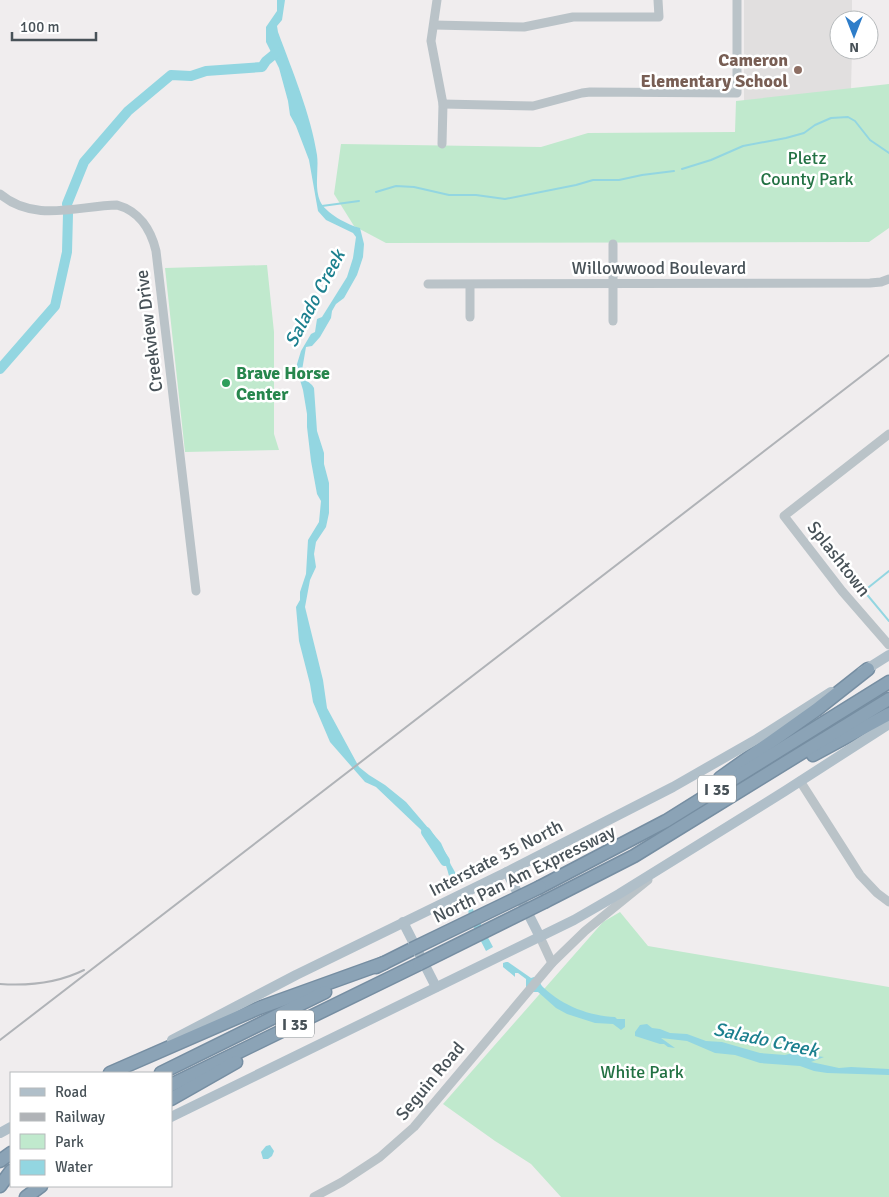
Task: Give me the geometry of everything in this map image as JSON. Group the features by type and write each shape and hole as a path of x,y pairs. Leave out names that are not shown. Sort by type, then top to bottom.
{"highway":[{"path":"627,842 816,710 868,668"},
{"name":"North Pan Am Expressway","path":"163,1072 540,887 627,842 666,821 889,682"},
{"name":"North Pan Am Expressway","path":"172,1085 546,902 634,856 889,699"},
{"path":"737,794 794,766 889,714"},
{"path":"111,1072 259,1008 384,963"},
{"path":"172,1099 248,1054 275,1034"},
{"path":"0,1186 10,1172"},
{"path":"26,1197 40,1187"}],"main road":[{"name":"Interstate 35 North","path":"111,1072 296,975 507,872 673,787 757,739 889,656"},
{"path":"172,1116 540,938 619,894 889,724"},
{"path":"507,872 540,938"},
{"path":"403,922 436,987"},
{"path":"30,1197 47,1187"}],"street":[{"path":"437,0 431,49 443,104 442,144"},
{"path":"434,25 524,27 573,17 658,17 658,0"},
{"path":"443,104 533,106 590,92 737,93 737,0"},
{"name":"Creekview Drive","path":"0,194 10,202 27,209 41,211 118,206 128,208 148,229 156,251 196,591"},
{"path":"612,244 613,321"},
{"name":"Willowwood Boulevard","path":"428,284 870,283 889,280"},
{"path":"470,284 470,317"},
{"name":"Splashtown","path":"889,434 784,516 842,591 889,645"},
{"path":"800,781 860,875 877,893 889,902"},
{"name":"Seguin Road","path":"314,1197 342,1182 380,1157 414,1127 552,963 585,931 677,857"},
{"path":"540,938 552,963"}],"shaded area":[{"name":"Cameron Elementary School","path":"744,0 852,0 852,10 829,10 829,60 852,60 851,89 744,101"}],"green space":[{"name":"Pletz County Park","path":"889,84 889,228 869,242 386,243 354,226 334,194 341,144 541,147 588,133 735,132 736,101"},
{"name":"Brave Horse Center","path":"267,265 274,332 274,434 279,450 185,452 165,268"},
{"name":"White Park","path":"620,912 648,946 889,987 889,1197 561,1197 531,1164 443,1104 603,922"}],"water":[{"path":"277,0 285,0 282,20 277,26 278,32 300,93 314,140 317,155 317,190 320,201 337,218 360,228 364,244 363,257 357,275 344,298 336,304 331,318 320,337 312,346 306,347 301,376 314,388 317,431 324,453 324,464 329,483 329,513 326,527 316,542 314,554 316,567 310,580 305,607 323,680 327,708 359,767 406,802 441,843 460,881 453,884 438,846 376,787 365,782 330,742 313,702 299,641 296,607 300,600 300,592 306,574 308,540 319,522 321,501 317,494 311,461 307,414 297,364 301,351 311,334 315,332 317,319 322,317 347,277 353,258 356,237 353,233 326,220 318,211 309,160 290,115 279,68 266,42 266,27 277,11"},
{"path":"467,898 493,947 486,951 469,918 468,906 466,908 463,900"},
{"path":"506,962 531,978 534,977 542,987 568,1005 596,1015 625,1019 625,1027 621,1030 613,1024 595,1023 567,1014 556,1008 538,992 532,992 526,987 526,979 518,973 515,973 515,977 503,967 503,963"},
{"path":"647,1024 652,1028 670,1033 687,1034 706,1041 722,1042 760,1053 785,1055 793,1053 824,1057 811,1062 839,1068 889,1069 889,1075 827,1073 800,1066 760,1063 735,1055 715,1053 687,1041 661,1038 675,1048 668,1047 664,1044 635,1036 635,1032 640,1025"},
{"path":"270,1145 274,1151 272,1156 268,1159 263,1159 261,1152 266,1146"}],"waterway":[{"path":"67,204 84,162 128,111 171,75 191,76 206,71 262,67 277,52"},
{"path":"682,169 711,160 743,146 804,133 815,125 831,118 848,117 855,121 870,140 889,153"},
{"path":"376,192 396,186 414,187 449,195 476,195 505,199 593,180 619,180 674,171"},
{"path":"322,206 359,201"},
{"path":"0,369 55,306 67,252 68,214"},
{"path":"889,571 864,591 889,621"},
{"name":"Salado Creek","path":"426,832 445,861"}],"railway":[{"path":"0,1040 889,355"},
{"path":"0,984 43,983 64,978 84,970"}],"place":[{"name":"Cameron Elementary School","path":"798,70"},
{"name":"Brave Horse Center","path":"226,383"}]}
